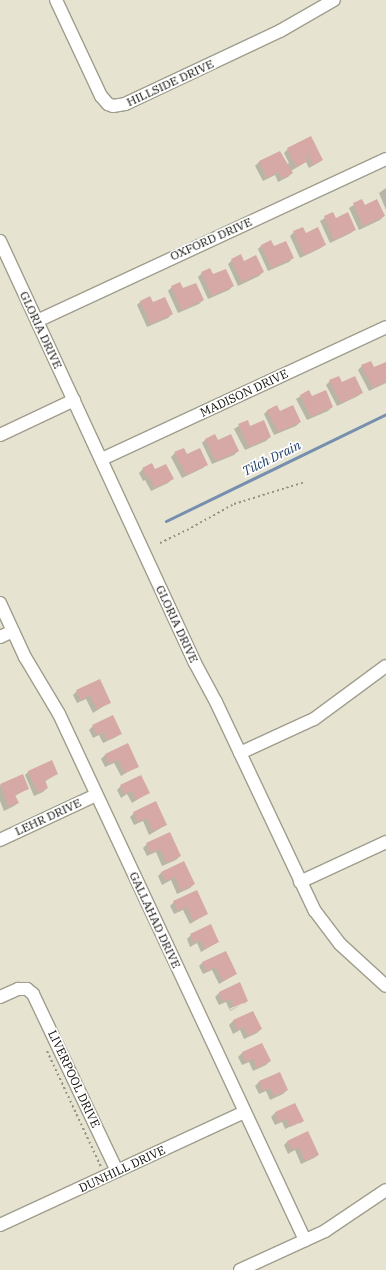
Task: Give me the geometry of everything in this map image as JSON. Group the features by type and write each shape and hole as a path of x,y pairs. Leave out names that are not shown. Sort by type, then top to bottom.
{"street":[{"name":"HILLSIDE DRIVE","path":"56,0 101,96 108,104 113,106 125,104 280,31 334,0"},
{"name":"OXFORD DRIVE","path":"37,321 386,159"},
{"name":"GLORIA DRIVE","path":"0,241 195,663 240,753 315,911 331,934 386,986"},
{"name":"MADISON DRIVE","path":"102,459 386,327"},
{"path":"0,435 74,400"},
{"name":"GALLAHAD DRIVE","path":"0,603 31,668 59,714 305,1240"},
{"path":"0,637 13,631"},
{"path":"240,753 314,719 386,666"},
{"name":"LEHR DRIVE","path":"0,840 96,795"},
{"path":"300,882 386,842"},
{"name":"LIVERPOOL DRIVE","path":"0,996 18,989 27,989 37,1001 117,1171"},
{"name":"DUNHILL DRIVE","path":"0,1225 244,1112"},
{"path":"240,1270 336,1224 386,1190"}],"path":[{"path":"160,543 188,530 234,504 305,482"},
{"path":"46,1050 102,1170"}],"building":[{"path":"311,136 323,160 313,165 308,155 306,156 308,161 296,167 287,148"},
{"path":"280,151 293,173 282,179 279,172 267,178 259,161"},
{"path":"362,199 365,205 377,199 385,216 363,226 353,203"},
{"path":"333,212 336,218 348,212 356,230 334,240 324,216"},
{"path":"303,227 306,233 318,227 326,245 304,255 293,231"},
{"path":"271,240 274,246 286,241 294,258 272,268 261,245"},
{"path":"241,254 244,261 256,255 264,272 242,282 231,259"},
{"path":"210,268 213,274 226,269 234,286 212,296 201,272"},
{"path":"180,282 183,288 196,283 204,300 182,310 171,286"},
{"path":"150,296 153,302 165,297 173,314 151,324 140,301"},
{"path":"371,361 374,367 386,362 386,382 373,388 361,365"},
{"path":"339,376 342,382 355,376 363,393 341,403 329,380"},
{"path":"309,390 312,396 326,390 333,407 311,417 300,395"},
{"path":"277,405 280,411 293,405 301,422 278,432 267,410"},
{"path":"248,420 250,426 264,420 271,437 249,447 238,424"},
{"path":"215,434 218,440 231,434 239,451 216,461 205,439"},
{"path":"184,448 187,454 200,448 208,465 186,475 174,452"},
{"path":"152,463 155,469 166,464 174,479 155,488 149,477 147,478 142,468"},
{"path":"100,679 111,703 97,709 90,695 81,700 76,690"},
{"path":"113,715 122,734 107,740 103,732 97,735 92,725"},
{"path":"128,743 139,767 125,773 118,759 109,764 105,754"},
{"path":"52,760 58,774 45,780 48,788 38,793 28,771"},
{"path":"23,774 29,789 15,795 19,803 9,807 0,784"},
{"path":"141,775 150,793 136,800 132,791 125,794 120,785"},
{"path":"156,801 167,825 153,831 147,818 138,822 133,812"},
{"path":"170,832 181,856 167,863 160,849 151,853 146,843"},
{"path":"184,861 195,884 181,891 175,877 166,881 161,872"},
{"path":"197,890 208,914 194,921 187,907 178,911 173,901"},
{"path":"211,924 219,942 205,949 201,940 194,943 190,934"},
{"path":"226,951 237,974 223,981 216,967 207,971 202,962"},
{"path":"240,982 248,1001 234,1007 230,999 223,1002 219,992"},
{"path":"253,1011 262,1029 248,1036 244,1027 237,1030 233,1020"},
{"path":"262,1043 271,1061 257,1068 253,1059 246,1062 242,1052"},
{"path":"280,1072 288,1090 274,1096 270,1088 263,1091 259,1081"},
{"path":"295,1103 304,1121 290,1127 286,1119 279,1122 275,1112"},
{"path":"308,1131 319,1155 305,1161 299,1147 292,1150 287,1141"}],"waterway":[{"name":"Tilch Drain","path":"166,521 386,414"}]}
